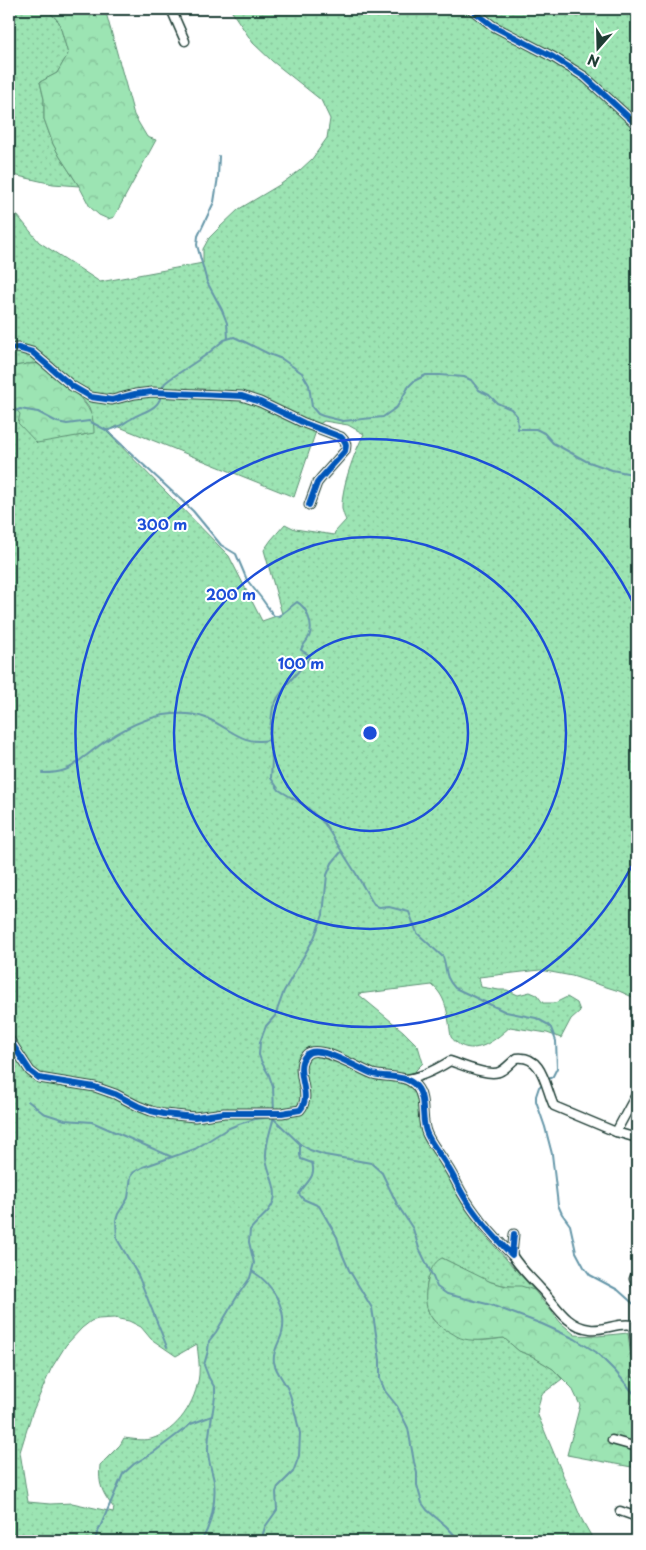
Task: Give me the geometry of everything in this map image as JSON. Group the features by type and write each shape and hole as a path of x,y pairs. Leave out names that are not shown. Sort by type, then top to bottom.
{"street":[{"path":"170,9 185,42"},
{"path":"471,9 493,26 585,77 637,126"},
{"path":"9,349 18,348 32,352 72,386 91,396 112,400 152,392 242,396 260,402 341,438 346,441 345,451 317,483 309,505"},
{"path":"9,1039 30,1071 39,1078 95,1086 151,1111 196,1117 224,1112 282,1113 300,1110 304,1104 305,1096 302,1061 305,1056 312,1052 336,1057 374,1074 405,1079 414,1078 450,1062 496,1074 517,1058 530,1058 536,1063 542,1073 554,1106 616,1132 637,1138"},
{"path":"405,1079 412,1083 419,1092 423,1122 427,1134 462,1194 486,1228 512,1255 563,1316 582,1328 593,1329 632,1325 637,1319"},
{"path":"616,1132 637,1093"},
{"path":"512,1255 514,1234"},
{"path":"637,1271 634,1279 637,1286"},
{"path":"632,1325 637,1359"},
{"path":"612,1440 637,1447"},
{"path":"620,1511 637,1517"}],"green space":[{"path":"9,9 51,9 49,12 59,22 68,54 57,73 40,82 44,99 44,119 53,144 79,186 53,184 9,174"},
{"path":"51,9 105,9 134,115 147,137 156,140 114,217 108,219 99,215 90,207 53,144 44,119 44,99 40,82 57,73 68,54 59,22 49,11"},
{"path":"230,9 637,9 637,999 619,991 572,976 540,970 479,977 481,987 507,990 518,995 530,992 537,995 543,1003 555,1003 567,997 577,1003 580,1011 571,1019 561,1038 547,1033 510,1027 481,1047 467,1048 451,1037 444,1002 432,985 358,994 403,1031 418,1046 423,1063 416,1070 414,1077 422,1123 464,1195 480,1230 534,1290 491,1282 442,1258 434,1267 428,1280 426,1296 429,1312 436,1322 447,1330 472,1340 504,1338 519,1351 532,1356 553,1369 562,1379 541,1395 537,1413 581,1518 594,1541 9,1541 9,406 15,408 20,414 67,437 84,435 92,418 89,408 83,400 39,364 9,367 9,205 39,242 100,282 203,263 203,249 209,238 239,209 299,171 312,159 327,138 330,119 321,100 272,61 253,43","holes":["324,421 348,425 364,434 352,461 346,481 342,501 342,509 346,520 334,535 295,529 285,524 271,540 264,550 282,614 262,621 229,556 107,432 117,426 294,497 318,425","114,1318 129,1321 141,1327 151,1339 176,1356 197,1344 199,1375 190,1405 177,1422 161,1435 148,1440 124,1438 120,1445 100,1465 102,1488 106,1498 114,1508 113,1512 72,1503 28,1502 20,1452 32,1413 51,1369 66,1345 82,1328 91,1321"]},
{"path":"37,364 45,367 74,391 90,413 94,433 37,443 18,423 20,414 15,408 9,406 9,367"},
{"path":"442,1258 491,1282 506,1286 521,1286 534,1290 561,1323 575,1335 598,1336 628,1333 633,1377 637,1381 637,1468 567,1455 580,1405 572,1388 553,1369 532,1356 519,1351 504,1338 464,1339 436,1323 428,1311 426,1289 432,1268"}],"waterway":[{"path":"219,156 214,202 198,236 197,245 207,282 227,323 228,338"},
{"path":"162,388 170,379 206,355 224,340 234,337 282,359 302,373 309,385 312,407 318,414 343,421 383,417 397,407 414,381 426,375 464,377 471,380 479,390 489,395 497,403 511,409 517,416 518,429 536,429 544,433 553,443 586,461 612,470 637,475"},
{"path":"106,430 116,428 135,416 153,408 161,396"},
{"path":"9,424 13,412 20,409 38,412 57,422 67,424 89,421 106,430 193,511 221,545 236,554 247,580 274,616 279,616 297,602 301,604 307,612 311,628 308,639 301,650 309,655 310,658 288,683 273,707 269,736 272,760 271,778 279,790 307,807 324,823 374,905 379,908 389,907 409,912 417,933 443,957 447,976 455,988 506,1012 536,1018 551,1028 556,1041 557,1068 553,1076 547,1081"},
{"path":"42,773 68,769 123,730 143,721 164,715 185,714 201,716 243,738 259,741 269,740"},
{"path":"274,1111 273,1087 259,1055 260,1042 266,1026 275,1016 284,991 314,938 323,915 327,875 332,863 341,852"},
{"path":"543,1084 539,1087 536,1101 552,1154 558,1205 570,1225 576,1252 590,1275 618,1290 637,1307"},
{"path":"28,1101 43,1113 65,1120 92,1122 172,1157"},
{"path":"201,1541 208,1528 214,1496 214,1481 208,1450 215,1388 204,1365 209,1341 250,1278 254,1263 249,1242 250,1230 267,1213 274,1200 275,1190 266,1158 267,1142 274,1116"},
{"path":"167,1347 138,1275 117,1239 116,1220 128,1198 131,1176 143,1167 195,1149 227,1129 239,1124 255,1119 274,1117"},
{"path":"274,1119 300,1144 310,1150 325,1155 371,1163 382,1173 397,1204 413,1229 419,1248 437,1287 447,1294 491,1305 542,1324 575,1339 596,1352 637,1397"},
{"path":"300,1144 301,1159 312,1163 313,1172 310,1180 299,1194 303,1199 319,1206 337,1237 349,1270 372,1308 380,1360 380,1379 385,1391 397,1406 408,1428 417,1473 417,1485 422,1503 460,1541"},
{"path":"252,1271 266,1282 272,1290 283,1315 282,1333 274,1354 274,1362 289,1392 300,1433 299,1456 293,1472 278,1487 276,1492 277,1510 265,1527 261,1541"},
{"path":"94,1541 123,1474 134,1464 154,1452 191,1424 212,1416"}],"cycle path":[{"path":"471,9 493,26 553,57 585,77 637,125"},
{"path":"9,349 18,348 32,352 72,386 91,397 112,400 152,392 242,396 341,437 346,443 345,451 317,483 309,505"},
{"path":"9,1039 30,1071 39,1078 95,1087 115,1094 138,1106 164,1114 195,1117 224,1113 282,1113 300,1110 304,1104 305,1097 301,1068 302,1061 311,1052 328,1054 373,1074 412,1082 421,1097 425,1128 431,1142 473,1210 512,1255 514,1234"}]}
